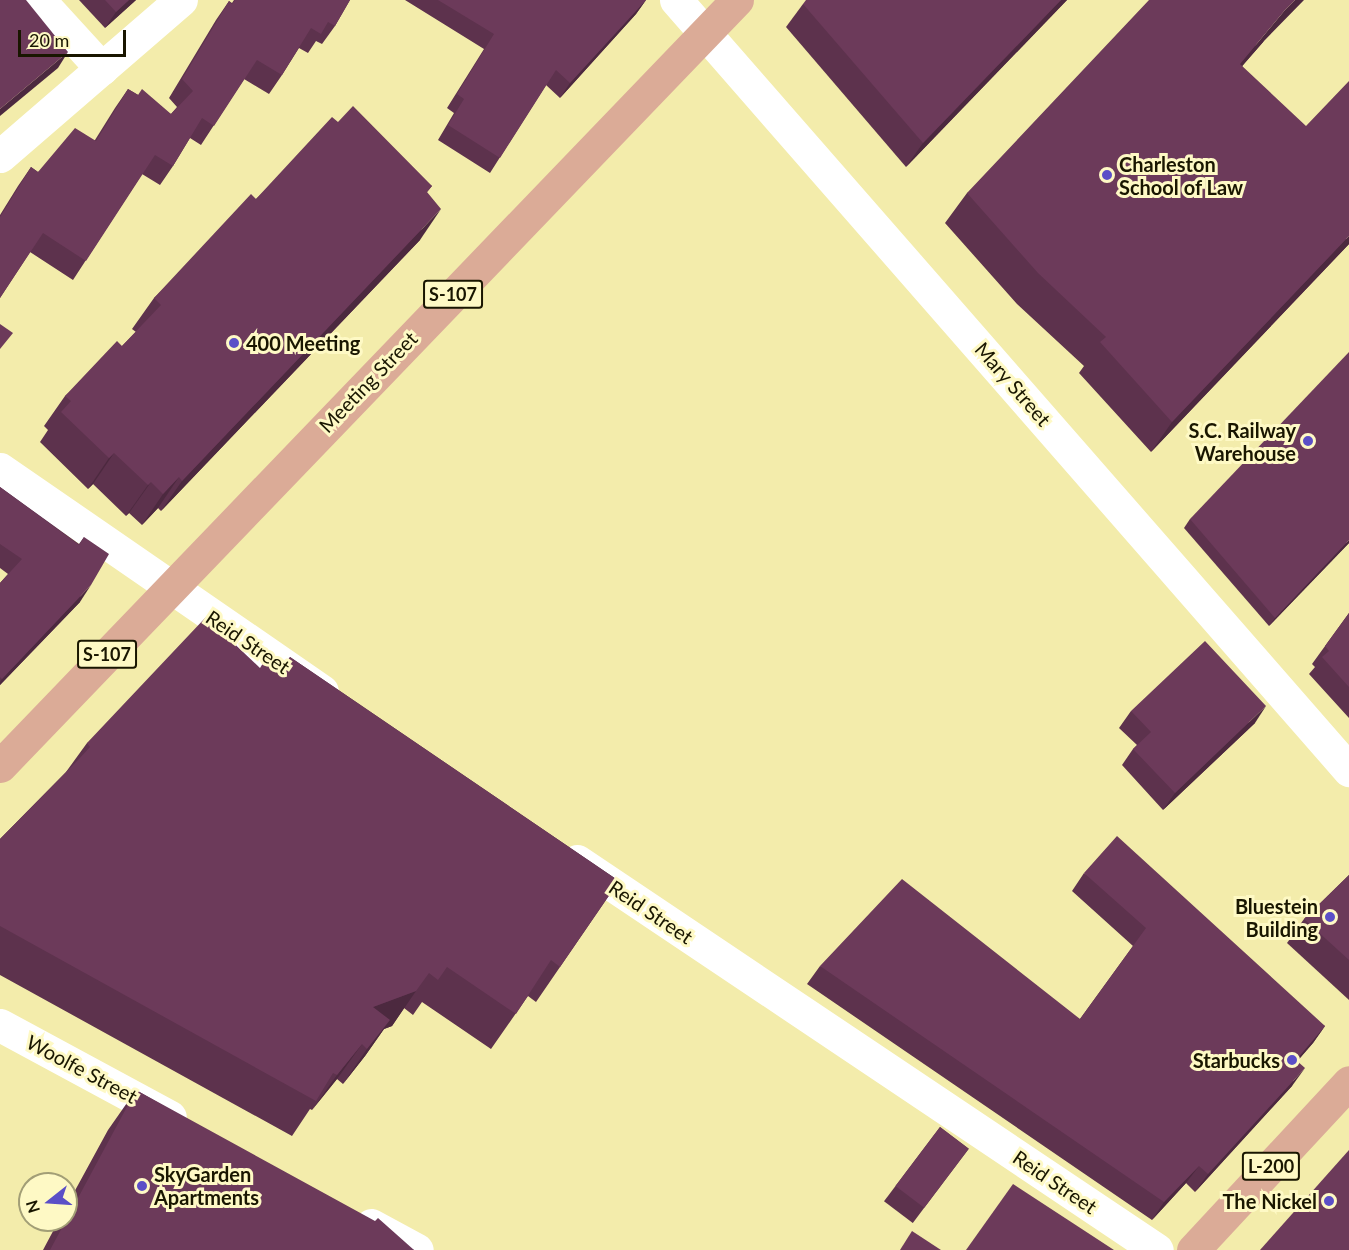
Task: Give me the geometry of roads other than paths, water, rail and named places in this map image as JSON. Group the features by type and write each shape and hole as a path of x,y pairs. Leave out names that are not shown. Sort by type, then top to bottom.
{"main road":[{"name":"Meeting Street","path":"0,766 737,0"},
{"name":"L-200","path":"1193,1250 1349,1082"}],"street":[{"path":"39,0 102,69"},
{"path":"0,156 181,0"},
{"name":"Mary Street","path":"676,0 1349,770"},
{"name":"Reid Street","path":"0,469 169,589 344,706"},
{"name":"Reid Street","path":"552,845 1157,1250"},
{"name":"Woolfe Street","path":"0,1025 192,1129"},
{"path":"344,1210 417,1250"}],"place":[{"name":"Charleston School of Law","path":"1107,175"},
{"name":"400 Meeting","path":"234,343"},
{"name":"S.C. Railway Warehouse","path":"1308,441"},
{"name":"Bluestein Building","path":"1330,917"},
{"name":"Starbucks","path":"1292,1060"},
{"name":"SkyGarden Apartments","path":"142,1186"},
{"name":"The Nickel","path":"1329,1201"}]}
